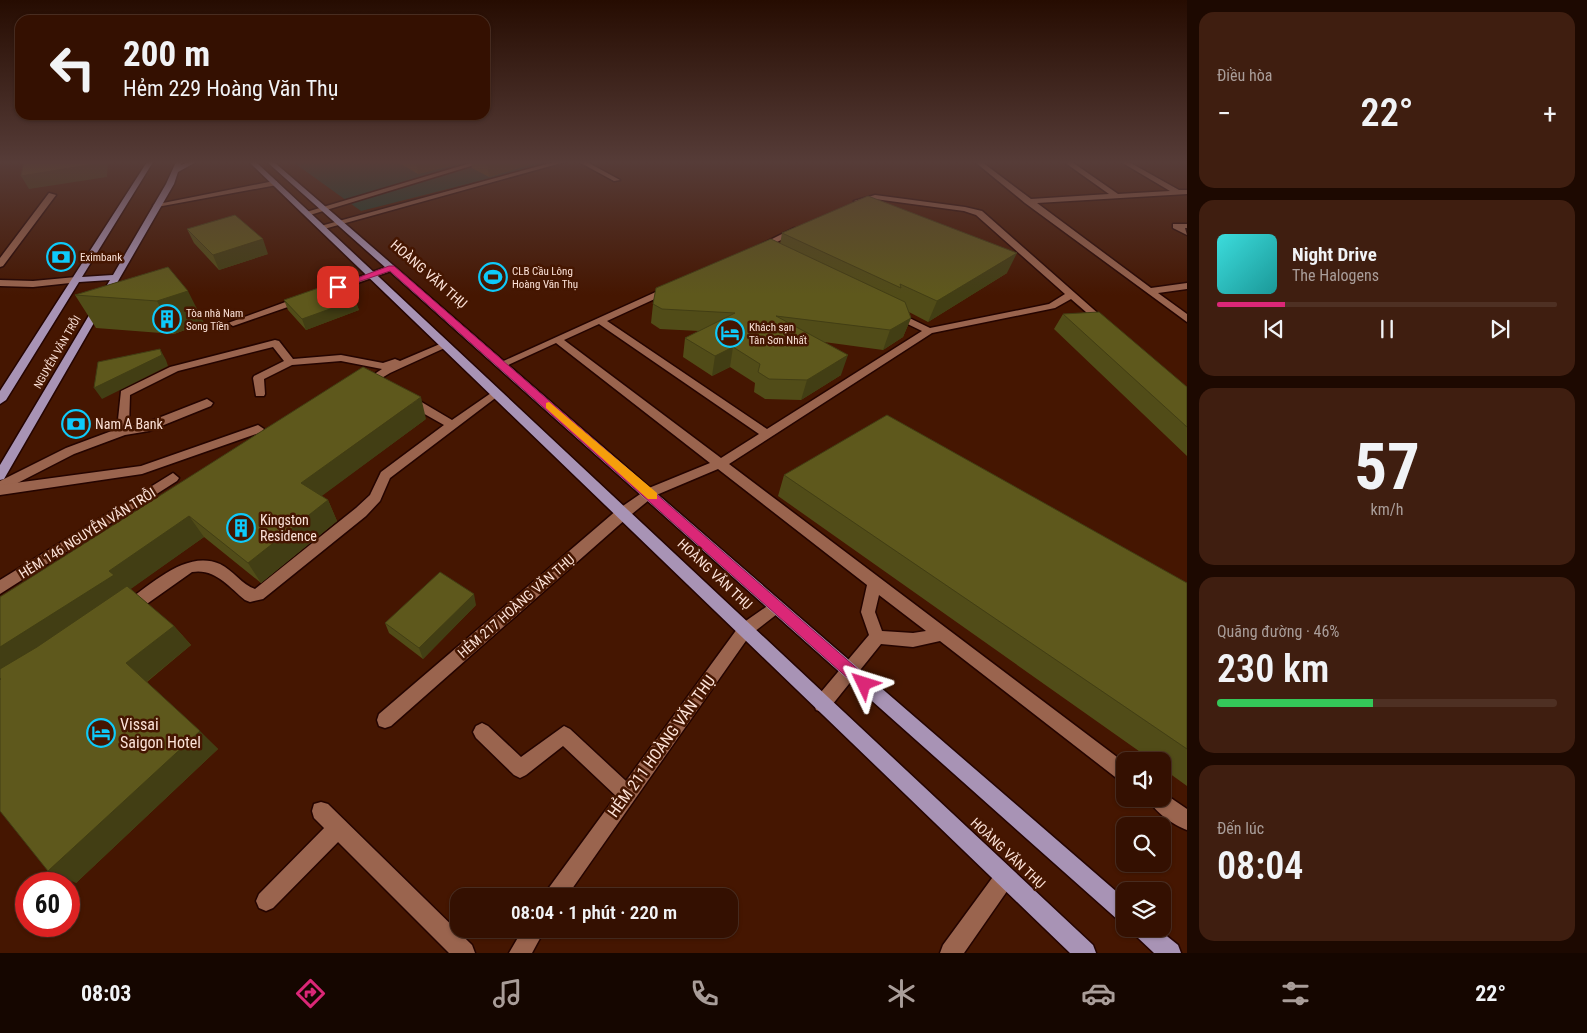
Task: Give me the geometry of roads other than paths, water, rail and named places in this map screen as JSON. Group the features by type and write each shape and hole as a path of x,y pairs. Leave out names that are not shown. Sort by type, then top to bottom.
{"main road":[{"name":"NGUYỄN VĂN TRỖI","path":"0,400 122,206"},
{"name":"NGUYỄN VĂN TRỖI","path":"0,476 157,206"},
{"name":"HOÀNG VĂN THỤ","path":"300,206 442,345 1085,953"},
{"name":"HOÀNG VĂN THỤ","path":"320,206 649,493 1116,905"},
{"path":"76,280 115,277"},
{"path":"1152,937 1170,953"}],"street":[{"path":"0,264 43,206"},
{"path":"307,213 331,206"},
{"path":"321,227 397,206"},
{"path":"946,206 978,213 1070,295 1114,331"},
{"path":"1035,206 1187,319"},
{"path":"1187,226 1176,226 1187,233"},
{"path":"758,250 802,227"},
{"path":"233,323 392,268"},
{"path":"0,283 33,284 76,280"},
{"path":"502,364 679,284"},
{"path":"1149,291 1187,286"},
{"path":"886,310 929,331 1052,306 1070,295"},
{"path":"601,320 767,434"},
{"name":"HẺM 217 HOÀNG VĂN THỤ","path":"384,720 622,514 649,493 720,464 929,331"},
{"path":"558,340 1116,767"},
{"path":"123,431 125,393 174,369 275,343 290,362"},
{"path":"260,394 258,378 290,362 341,358 384,366 442,345"},
{"path":"357,390 377,382 386,371 442,345"},
{"path":"397,393 452,425"},
{"path":"116,616 188,567 204,563 216,568 250,596 254,597 268,588 361,512 374,498 385,475 494,394"},
{"path":"0,489 70,451 123,431 145,428 207,403"},
{"path":"0,489 142,470 258,429"},
{"name":"HẺM 146 NGUYỄN VĂN TRỖI","path":"0,588 173,478"},
{"path":"875,582 868,612 877,637"},
{"name":"HẺM 211 HOÀNG VĂN THỤ","path":"562,888 745,630 776,606"},
{"path":"877,637 913,640 943,634"},
{"path":"822,704 877,637"},
{"path":"482,732 520,769 564,735 627,794"},
{"path":"1169,807 1187,821"},
{"path":"321,811 464,953"},
{"path":"266,902 338,828"},
{"path":"951,953 1005,877"},
{"path":"520,953 529,938"}],"place":[{"name":"Eximbank","path":"61,257"},
{"name":"CLB Cầu Lông Hoàng Văn Thụ","path":"493,277"},
{"name":"Tòa nhà Nam Song Tiền","path":"167,319"},
{"name":"Khách sạn Tân Sơn Nhất","path":"730,333"},
{"name":"Nam A Bank","path":"76,424"},
{"name":"Kingston Residence","path":"241,528"},
{"name":"Vissai Saigon Hotel","path":"101,733"}]}
